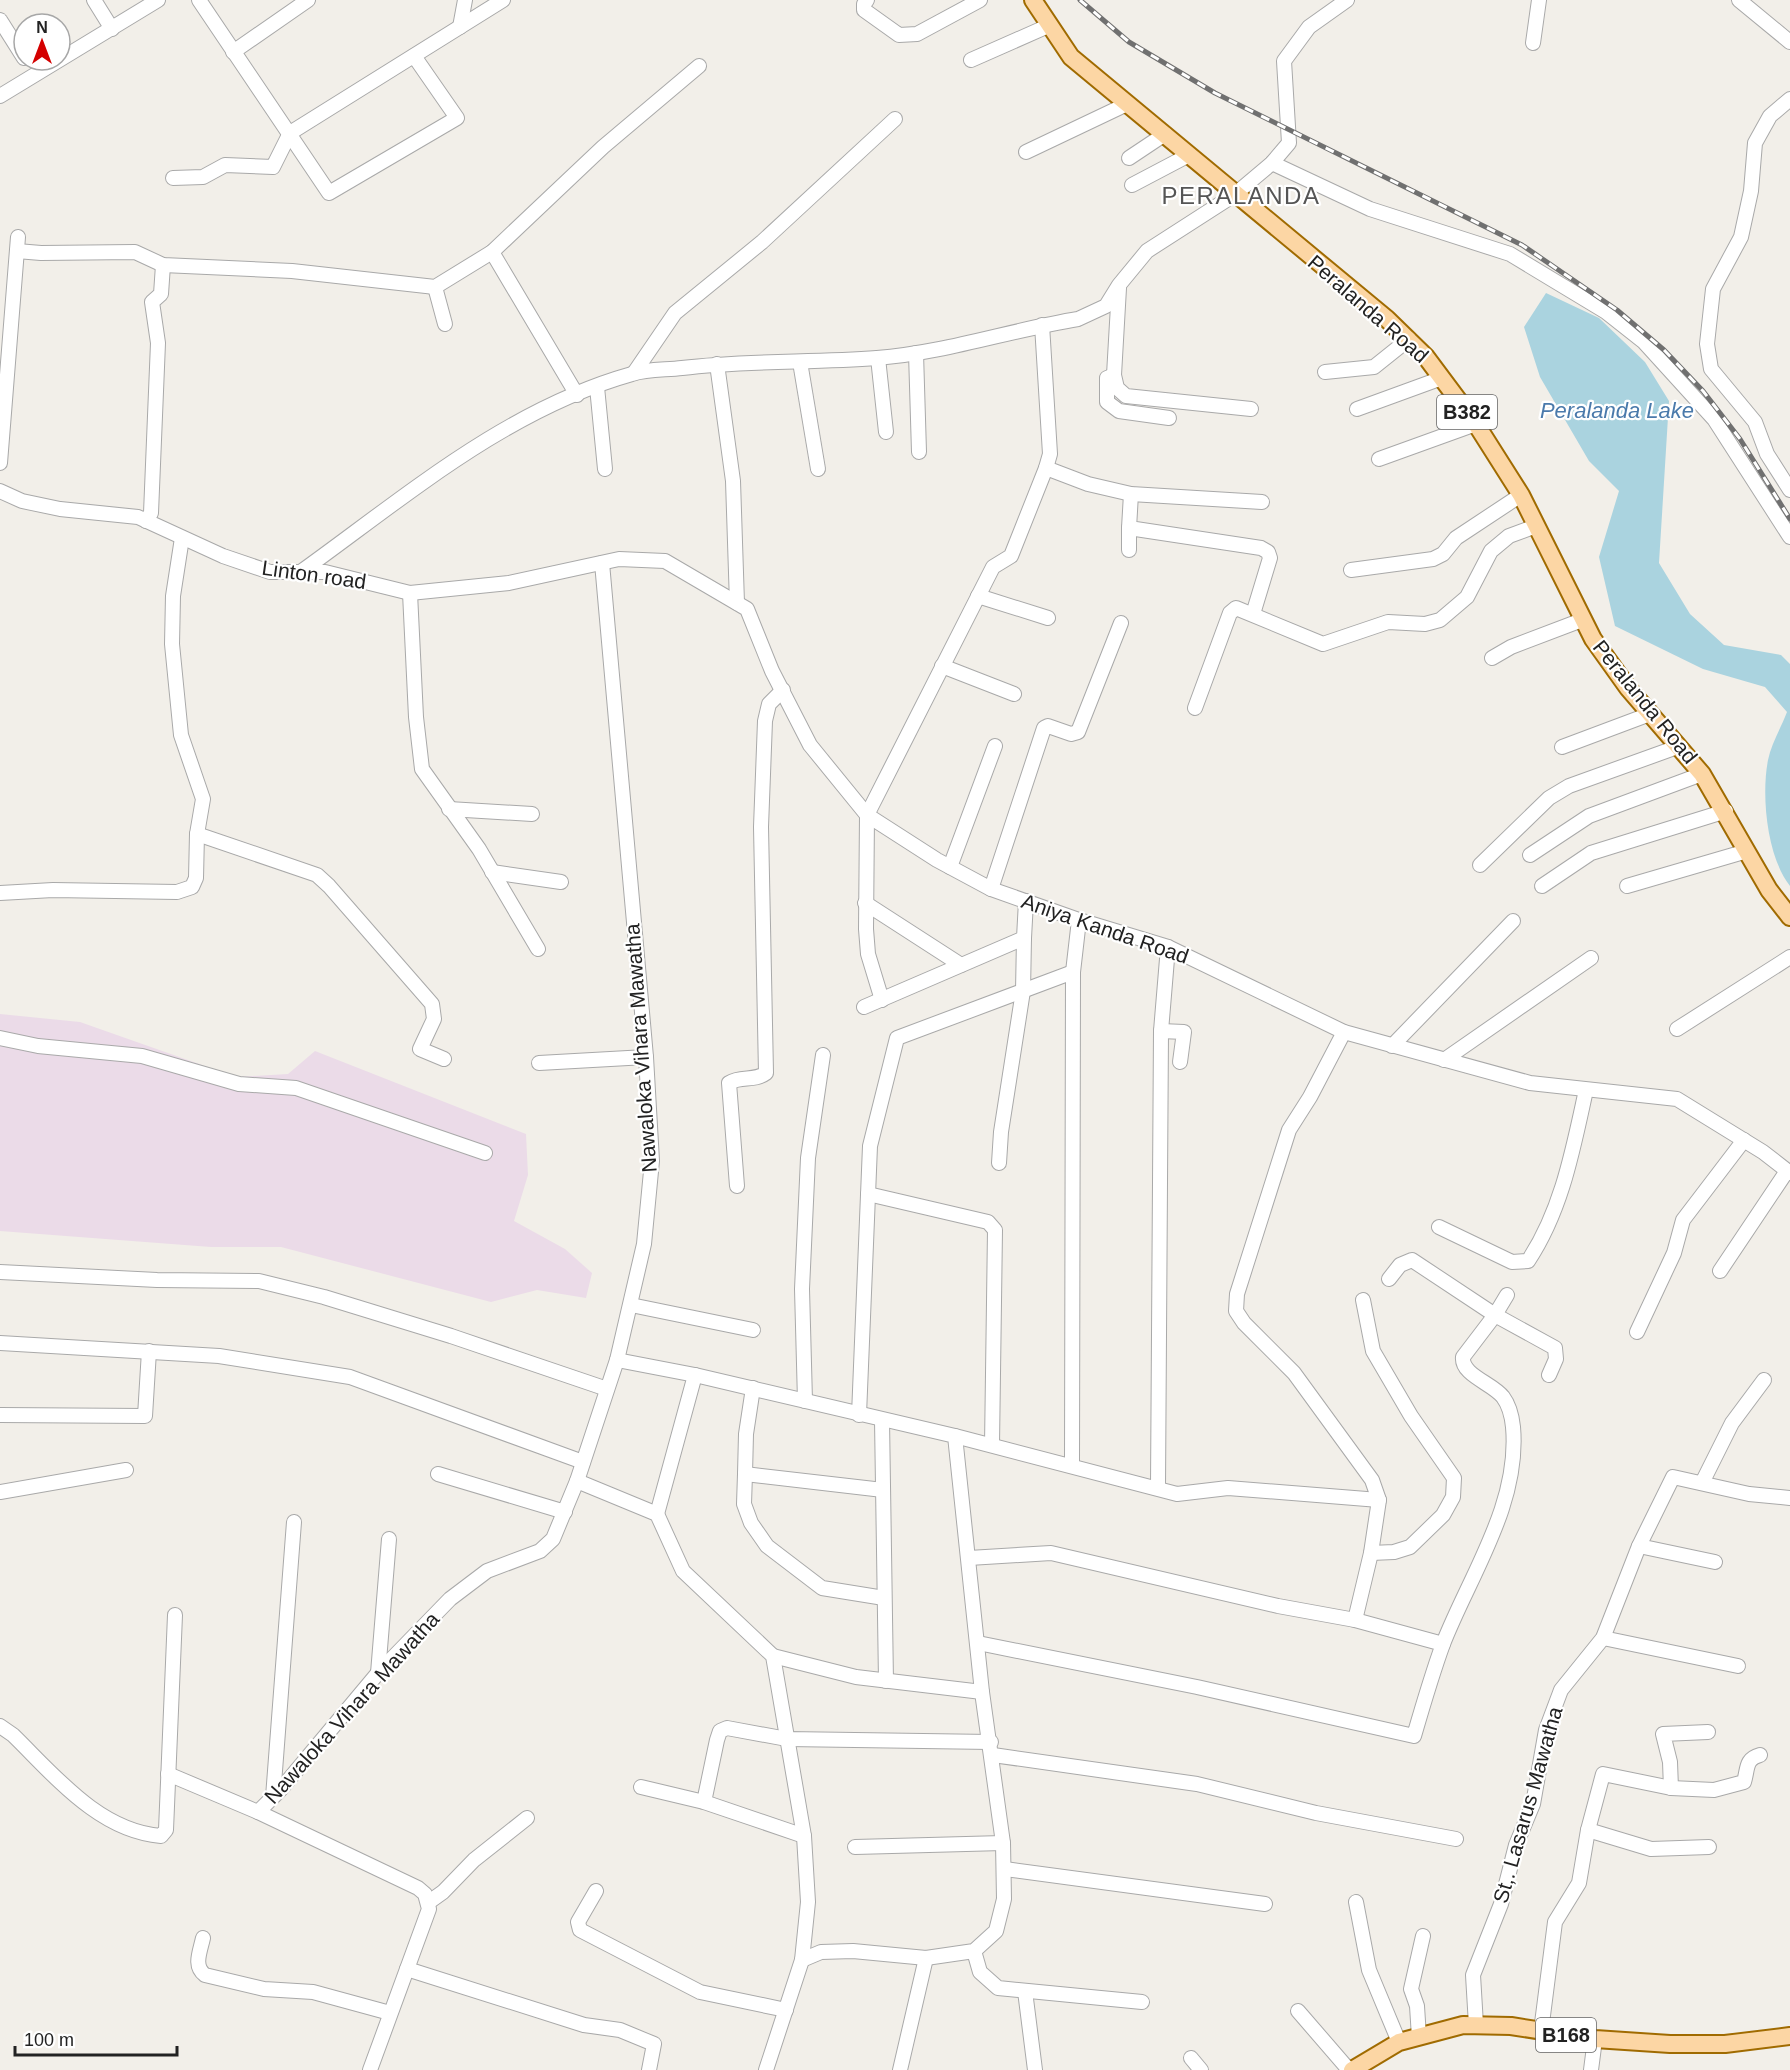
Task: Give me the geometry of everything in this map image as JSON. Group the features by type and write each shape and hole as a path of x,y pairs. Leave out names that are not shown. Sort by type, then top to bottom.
{"main road":[{"name":"Peralanda Road","path":"1033,0 1048,26 1071,57 1409,339 1442,378 1476,424 1521,495 1582,620 1609,663 1702,774 1726,811 1769,890 1790,917"},
{"name":"B168","path":"1350,2070 1399,2042 1463,2025 1511,2026 1595,2039 1670,2044 1725,2044 1790,2036"}],"street":[{"path":"94,0 112,29"},
{"path":"0,96 158,0"},
{"path":"199,0 329,193 457,118 414,56"},
{"path":"233,52 308,0"},
{"path":"460,27 465,0"},
{"path":"173,178 203,177 225,165 273,167 290,134 503,0"},
{"path":"867,0 864,10 899,35 917,34 980,0"},
{"path":"302,572 466,453 507,428 577,395 634,373 717,364 878,358 916,353 1078,319 1096,313 1106,306 1119,285 1147,251 1234,195 1272,164 1288,143 1284,61 1309,27 1347,0"},
{"path":"1533,43 1539,0"},
{"path":"1739,0 1790,42"},
{"path":"0,20 12,39"},
{"path":"971,60 1048,26"},
{"path":"0,463 17,244 41,253 135,252 163,265 292,271 435,287 492,252 596,153 699,66"},
{"path":"33,72 35,76"},
{"path":"1790,99 1770,116 1755,143 1751,191 1741,237 1713,289 1707,344 1712,369 1755,423 1767,454 1790,490"},
{"path":"1026,152 1127,104"},
{"path":"634,373 675,313 762,242 895,119"},
{"path":"1129,158 1165,134"},
{"path":"1132,185 1189,155"},
{"path":"1272,164 1370,209 1510,254 1606,312 1644,342 1714,419 1790,537"},
{"path":"492,252 577,395"},
{"path":"146,521 151,513 158,343 152,302 161,294 163,265"},
{"path":"1119,285 1114,375 1117,388 1126,396 1251,409"},
{"path":"435,287 446,324"},
{"path":"882,1000 868,954 865,903 867,816 993,567 1011,556 1046,468 1050,454 1042,325"},
{"path":"1325,372 1374,368 1409,339"},
{"path":"916,353 920,452"},
{"path":"878,358 886,432"},
{"path":"800,362 818,469"},
{"path":"717,364 733,481 737,603"},
{"path":"1114,375 1107,378 1107,402 1119,411 1169,418"},
{"path":"1357,409 1442,378"},
{"path":"597,387 605,469"},
{"path":"1379,459 1476,424"},
{"path":"1046,468 1088,484 1131,494 1262,502"},
{"name":"Linton road","path":"0,491 22,501 60,509 138,517 223,556 270,572 346,576 410,593 509,583 602,563"},
{"path":"1129,550 1131,494"},
{"path":"1351,570 1433,559 1443,555 1456,538 1521,495"},
{"path":"1195,708 1230,613 1236,608 1305,639 1323,644 1388,622 1425,624 1440,620 1456,608 1475,586 1491,550 1509,536 1536,526"},
{"path":"1129,528 1261,548 1268,552 1270,558 1253,614"},
{"path":"0,893 53,890 177,892 192,887 196,878 197,834 203,799 181,735 172,644 173,596 182,537"},
{"name":"Aniya Kanda Road","path":"602,563 619,560 665,561 747,609 772,672 810,745 867,816 950,867 991,889 1079,920 1168,947 1344,1032 1530,1083 1677,1099 1744,1140 1789,1172"},
{"name":"Nawaloka Vihara Mawatha","path":"168,1774 258,1812 378,1673 450,1599 487,1570 540,1551 553,1539 577,1481 617,1360 631,1305 644,1244 652,1161 646,1057 602,563"},
{"path":"410,593 416,717 422,769 479,849 538,950"},
{"path":"978,596 1048,618"},
{"path":"1492,658 1511,647 1582,620"},
{"path":"991,889 1015,824 1044,728 1048,726 1075,734 1078,732 1121,623"},
{"path":"942,666 1014,694"},
{"path":"737,1186 729,1083 735,1079 759,1079 766,1073 761,827 765,721 769,704 783,690"},
{"path":"1562,747 1650,714"},
{"path":"950,867 995,746"},
{"path":"1480,865 1549,798 1569,786 1680,746"},
{"path":"1530,855 1589,816 1702,774"},
{"path":"449,809 532,814"},
{"path":"1542,886 1591,853 1726,811"},
{"path":"197,834 317,876 329,885 432,1004 434,1019 420,1049 444,1059"},
{"path":"1627,886 1747,851"},
{"path":"492,872 561,882"},
{"path":"999,1163 1001,1132 1023,991 1026,901"},
{"path":"865,903 961,965"},
{"path":"1072,1465 1073,972 1079,920"},
{"path":"1392,1046 1513,921"},
{"path":"864,1007 1024,938"},
{"path":"1158,1488 1161,1031 1168,947"},
{"path":"1677,1029 1790,957"},
{"path":"1444,1060 1591,958"},
{"path":"859,1415 870,1146 897,1038 1073,972"},
{"path":"1161,1031 1184,1032 1180,1062"},
{"path":"1344,1032 1310,1097 1288,1130 1237,1294 1236,1311 1244,1323 1294,1373 1372,1480 1379,1500 1371,1553 1355,1620"},
{"path":"0,1038 38,1046 142,1056 239,1084 296,1088 485,1153"},
{"path":"805,1401 802,1289 808,1158 823,1055"},
{"path":"539,1063 646,1057"},
{"path":"1439,1227 1512,1262 1528,1261 1549,1223 1568,1172 1586,1090"},
{"path":"1637,1332 1674,1253 1683,1220 1744,1140"},
{"path":"1720,1271 1789,1172"},
{"path":"868,1194 988,1222 995,1230 992,1445"},
{"path":"1389,1279 1400,1265 1412,1260 1495,1315 1555,1348 1556,1359 1549,1376"},
{"path":"0,1272 157,1280 259,1281 324,1297 430,1329 607,1389"},
{"path":"978,1643 1197,1687 1414,1736 1443,1644 1503,1508 1509,1479 1513,1427 1509,1409 1493,1387 1466,1369 1462,1363 1462,1357 1495,1315 1507,1295"},
{"path":"1363,1300 1373,1351 1411,1416 1455,1478 1453,1497 1443,1515 1410,1547 1394,1552 1371,1553"},
{"path":"631,1305 753,1330"},
{"path":"0,1343 219,1356 350,1377 583,1462"},
{"path":"0,1415 145,1416 149,1351"},
{"path":"617,1360 753,1388 955,1436 1177,1494 1228,1488 1379,1500"},
{"path":"695,1375 657,1514 683,1570 772,1656 856,1677 982,1692"},
{"path":"1702,1483 1732,1423 1764,1380"},
{"path":"753,1388 746,1434 744,1504 751,1523 767,1546 822,1588 884,1598"},
{"path":"882,1420 886,1681"},
{"path":"802,1960 821,1953 853,1951 926,1958 974,1951 996,1931 1004,1899 1003,1843 992,1749 982,1692 955,1436"},
{"path":"0,1492 126,1470"},
{"path":"438,1474 565,1512"},
{"path":"745,1474 883,1490"},
{"name":"St,. Lasarus Mawatha","path":"1476,2025 1473,1975 1501,1904 1515,1845 1533,1803 1546,1730 1561,1690 1603,1638 1639,1546 1673,1477 1749,1494 1790,1498"},
{"path":"577,1481 657,1514"},
{"path":"273,1797 294,1522"},
{"path":"378,1673 388,1539"},
{"path":"1639,1546 1715,1562"},
{"path":"969,1558 1051,1552 1278,1606 1355,1620 1443,1644"},
{"path":"0,1726 13,1735 80,1800 99,1814 146,1835 162,1836 166,1830 175,1615"},
{"path":"1603,1638 1738,1666"},
{"path":"766,2070 802,1960 808,1902 804,1836 772,1656"},
{"path":"704,1802 720,1731 727,1728 787,1739 992,1749 1197,1784 1316,1813 1456,1839"},
{"path":"1671,1788 1670,1762 1663,1734 1708,1732"},
{"path":"1541,2031 1555,1922 1579,1883 1600,1777 1607,1774 1671,1788 1714,1790 1744,1782 1748,1762 1751,1757 1760,1755"},
{"path":"641,1787 704,1802 804,1836"},
{"path":"258,1812 418,1888 429,1902"},
{"path":"370,2070 429,1902 443,1892 474,1860 527,1818"},
{"path":"1588,1830 1651,1848 1709,1847"},
{"path":"855,1847 1003,1843"},
{"path":"1005,1869 1265,1904"},
{"path":"596,1891 578,1922 580,1930 700,1992 786,2010"},
{"path":"1356,1902 1369,1970 1399,2042"},
{"path":"1419,2037 1417,2006 1412,1989 1423,1936"},
{"path":"203,1938 197,1965 199,1971 205,1975 264,1989 313,1992 390,2013"},
{"path":"974,1951 980,1972 998,1988 1142,2002"},
{"path":"900,2070 926,1958"},
{"path":"407,1969 584,2025 620,2030 654,2044 649,2070"},
{"path":"1024,1991 1035,2070"},
{"path":"1298,2011 1350,2070"},
{"path":"1591,2070 1595,2039"},
{"path":"1191,2058 1201,2070"}],"shaded area":[{"path":"0,1014 80,1022 236,1077 288,1074 315,1051 526,1134 528,1175 514,1221 565,1249 592,1273 586,1298 537,1290 491,1302 281,1247 211,1247 0,1231"}],"water":[{"name":"Peralanda Lake","path":"1546,293 1599,318 1645,362 1669,401 1659,563 1690,614 1724,645 1781,655 1790,664 1790,886 1782,874 1771,843 1765,791 1769,754 1787,712 1765,687 1703,669 1615,626 1599,557 1619,491 1589,461 1540,377 1524,327"}],"railway":[{"path":"1080,0 1129,42 1215,93 1522,245 1617,310 1664,350 1703,391 1740,439 1790,519"}],"district":[{"name":"PERALANDA","path":"1241,196"}]}
